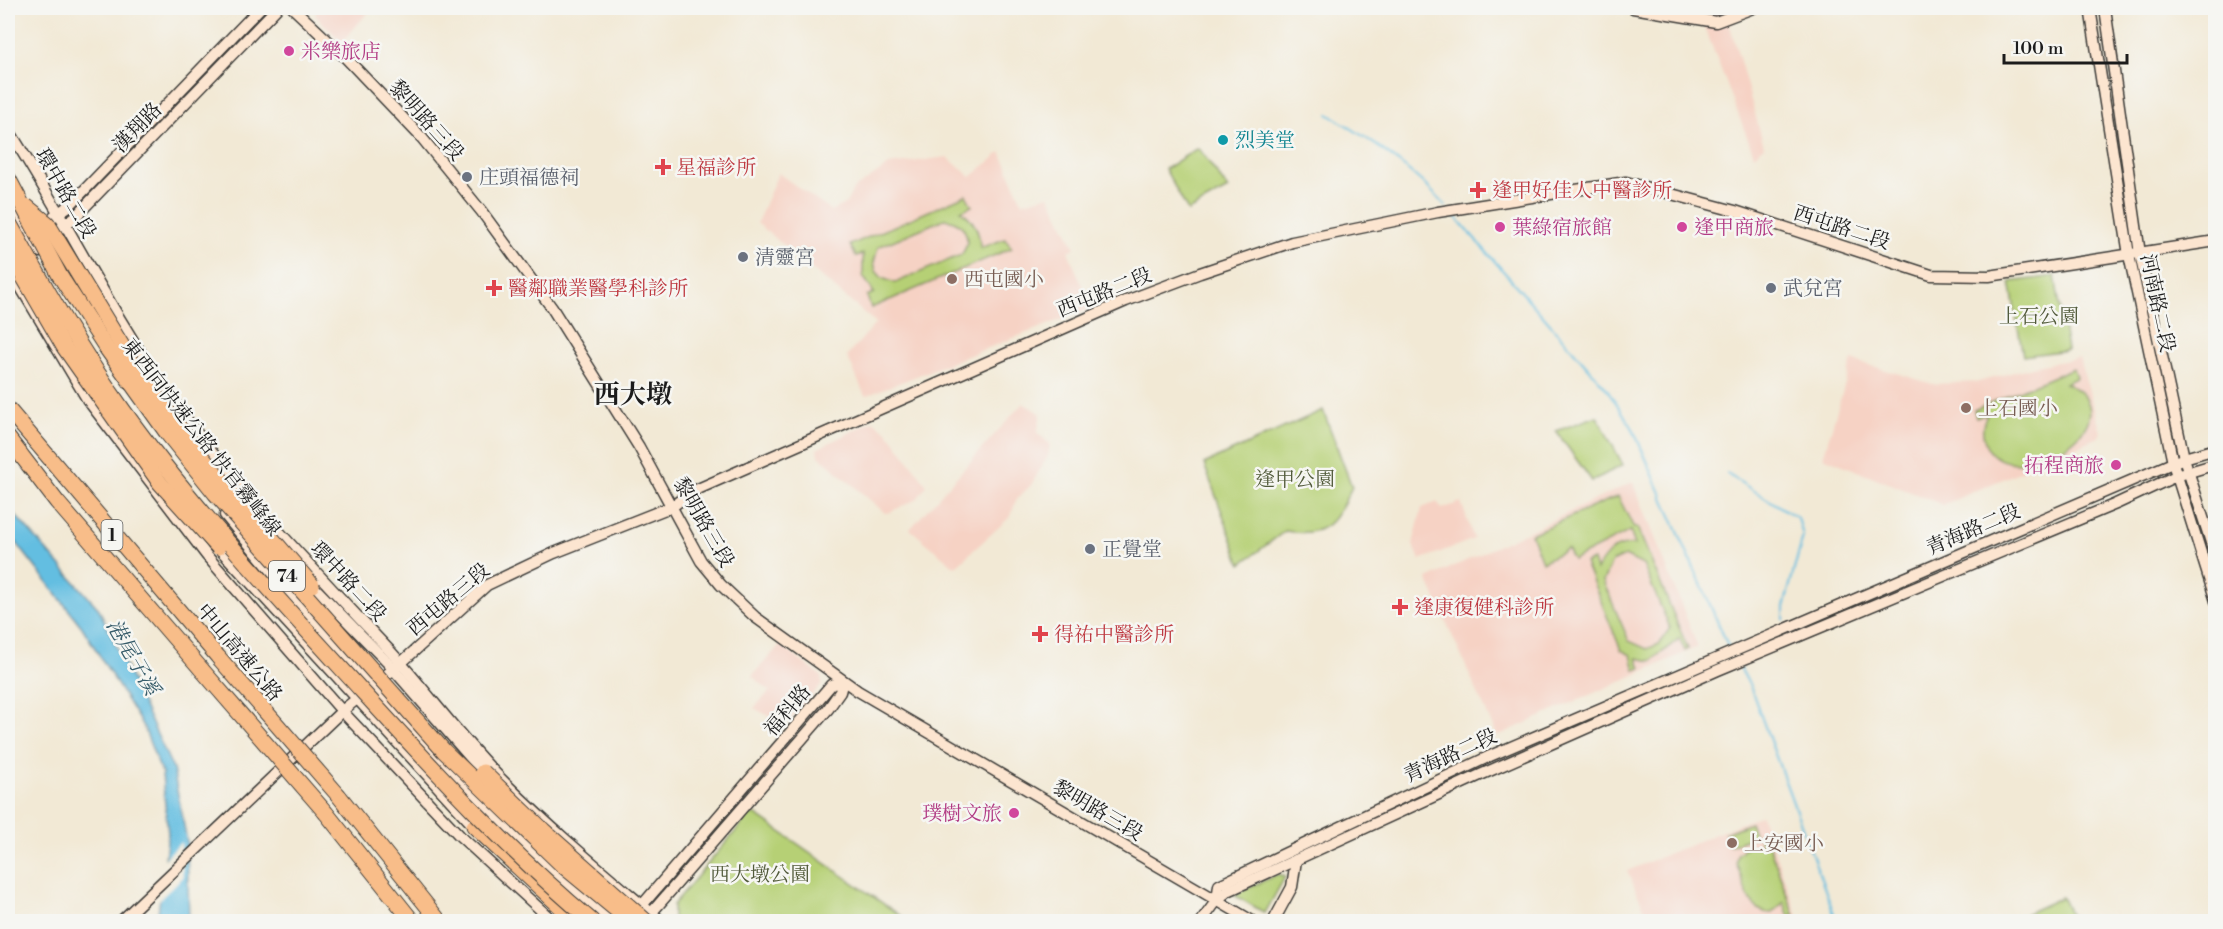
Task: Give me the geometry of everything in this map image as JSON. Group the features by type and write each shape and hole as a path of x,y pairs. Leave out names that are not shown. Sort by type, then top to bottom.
{"highway":[{"name":"東西向快速公路 快官霧峰線","path":"8,178 15,201 106,349 167,433 222,502 444,751 562,865 627,921"},
{"path":"15,201 47,223 132,364 200,455 312,585"},
{"path":"22,233 16,264 64,347 160,483 218,547"},
{"name":"74","path":"22,233 80,346 122,408 223,535 441,778 525,862 593,921"},
{"name":"中山高速公路","path":"8,409 339,796 440,921"},
{"name":"中山高速公路","path":"8,438 57,502 326,813 413,921"},
{"path":"483,772 543,831 648,919"},
{"path":"474,826 577,921"}],"street":[{"name":"漢翔路","path":"8,249 22,233 69,206 260,8"},
{"name":"漢翔路","path":"22,233 65,226 277,8"},
{"name":"黎明路三段","path":"293,8 345,57 422,138 482,212 552,308 673,506 701,561 721,585 755,617 843,681 1254,921"},
{"path":"1633,8 1716,22 1753,8"},
{"name":"河南路二段","path":"2090,8 2128,255 2176,476 2216,601"},
{"name":"河南路二段","path":"2105,8 2140,254 2184,458 2216,558"},
{"name":"環中路二段","path":"8,129 112,307 169,395 198,434 317,575 504,783 576,850 643,906 648,919 662,921"},
{"name":"西屯路二段","path":"796,447 1116,305 1244,256 1292,242 1440,212 1626,182 1735,212 1931,275 1989,276 2216,241"},
{"path":"8,189 22,233 112,369 178,458 375,685 502,822 613,921"},
{"path":"15,201 22,233"},
{"path":"8,266 87,399 207,556 342,711 460,837 554,921"},
{"name":"西屯路三段","path":"120,921 342,711 497,579 554,553 673,506 691,492 796,447"},
{"name":"青海路二段","path":"1748,652 2184,458 2216,449"},
{"name":"青海路二段","path":"1748,652 2176,476 2216,464"},
{"path":"218,547 474,826"},
{"path":"312,585 397,666 483,772"},
{"path":"1716,665 1748,652"},
{"name":"青海路二段","path":"1201,921 1217,900 1228,891 1716,665"},
{"name":"青海路二段","path":"1217,900 1219,885 1270,859 1490,756 1716,665"},
{"name":"福科路","path":"627,921 643,906 831,686 843,681"},
{"name":"福科路","path":"648,919 828,709 840,692 843,681"},
{"path":"375,685 501,812 627,921"},
{"path":"1273,921 1292,887 1296,860"}],"shaded area":[{"path":"319,8 372,8 342,42 315,15"},
{"path":"1700,8 1725,8 1764,146 1754,155 1700,15"},
{"name":"西屯國小","path":"1001,152 1022,203 1049,195 1075,248 1068,251 1091,308 865,396 847,356 876,323 757,223 778,173 831,211 846,203 853,190 889,165 947,157 971,177"},
{"name":"上石國小","path":"2079,358 2101,432 2099,437 1943,505 1823,457 1852,360 1933,384 1978,382 2036,366"},
{"path":"1023,403 1041,414 1037,433 1050,444 1048,456 1031,485 1016,500 1011,516 955,567 910,529"},
{"path":"873,421 887,431 927,485 917,499 885,513 818,455 817,449"},
{"path":"1633,482 1698,647 1497,736 1427,579"},
{"path":"1437,502 1442,509 1461,502 1474,539 1420,560 1413,544 1422,508"},
{"path":"780,645 821,676 822,684 785,725 754,708 770,691 752,676"},
{"name":"上安國小","path":"1761,815 1800,921 1650,921 1627,871"}],"green space":[{"path":"1196,149 1200,150 1228,189 1188,211 1165,169"},
{"path":"966,195 972,206 961,211 976,227 980,248 1005,239 1012,248 871,308 867,296 874,293 863,276 863,254 856,256 850,245","holes":["944,219 951,220 962,227 967,237 967,243 961,255 895,283 882,278 876,271 874,262 878,247"]},
{"name":"上石公園","path":"2055,276 2067,350 2023,356 2010,282"},
{"path":"2073,368 2076,378 2065,383 2085,398 2090,415 2081,432 2064,447 2043,458 2020,463 2000,459 1984,441 1983,429 1987,414 1976,418 1974,410"},
{"name":"逢甲公園","path":"1323,410 1352,487 1346,499 1328,525 1311,532 1285,531 1241,564 1204,464"},
{"path":"1597,416 1623,465 1592,481 1556,431"},
{"path":"1618,496 1634,528 1637,527 1688,649 1685,651 1679,638 1651,661 1637,658 1641,668 1635,670 1631,655 1621,650 1585,563 1593,560 1596,570 1612,551 1622,546 1635,545 1630,531 1573,560 1567,549 1542,562 1531,534","holes":["1625,556 1643,565 1670,628 1659,644 1647,649 1629,641 1603,581 1612,562"]},
{"name":"西大墩公園","path":"750,814 755,814 908,921 673,921 673,905"},
{"path":"1750,823 1755,836 1730,846 1725,833"},
{"path":"1764,832 1795,916 1789,917 1784,902 1773,913 1758,909 1752,903 1744,887 1736,862 1737,855 1747,846 1762,846 1758,835"},
{"path":"1278,874 1285,877 1265,913 1234,895"},
{"path":"2062,897 2074,921 2028,921 2025,914"}],"water":[{"path":"8,507 99,609 173,769 187,841 189,921 157,921 168,834 162,774 144,728 82,627 8,532"}],"pier":[{"path":"181,842 183,877 155,904 161,862"}],"waterway":[{"path":"1328,114 1390,156 1419,179 1446,206"},
{"path":"1454,215 1607,389 1632,427 1729,648"},
{"path":"1727,474 1798,518 1803,536 1784,607 1784,620"},
{"path":"1739,666 1750,686 1837,922"}],"place":[{"name":"米樂旅店","path":"289,51"},
{"name":"烈美堂","path":"1223,140"},
{"name":"星福診所","path":"663,167"},
{"name":"庄頭福德祠","path":"467,177"},
{"name":"逢甲好佳人中醫診所","path":"1478,190"},
{"name":"葉綠宿旅館","path":"1500,227"},
{"name":"逢甲商旅","path":"1682,227"},
{"name":"清靈宮","path":"743,257"},
{"name":"西屯國小","path":"952,279"},
{"name":"醫鄰職業醫學科診所","path":"494,288"},
{"name":"武兌宮","path":"1771,288"},
{"name":"上石國小","path":"1966,408"},
{"name":"拓程商旅","path":"2116,465"},
{"name":"正覺堂","path":"1090,549"},
{"name":"逢康復健科診所","path":"1400,607"},
{"name":"得祐中醫診所","path":"1040,634"},
{"name":"璞樹文旅","path":"1014,813"},
{"name":"上安國小","path":"1732,843"}],"district":[{"name":"西大墩","path":"633,394"}],"water label":[{"name":"港尾子溪","path":"133,657"}]}
